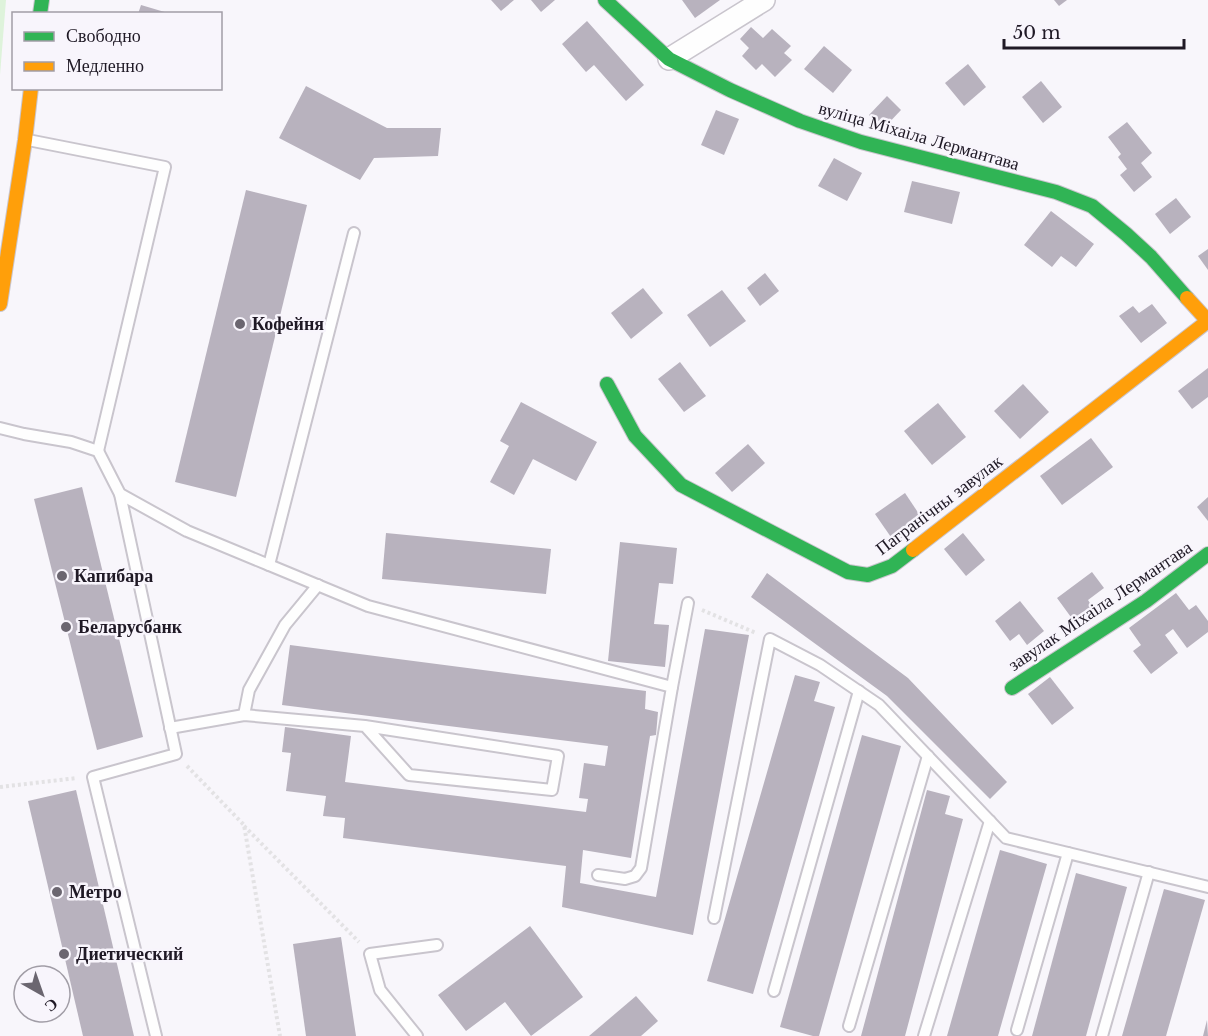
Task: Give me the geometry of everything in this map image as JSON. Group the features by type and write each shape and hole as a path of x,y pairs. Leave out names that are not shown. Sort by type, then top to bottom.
{"street":[{"name":"вуліца Міхаіла Лермантава","path":"605,0 669,59 730,90 800,121 861,142 1056,192 1092,206 1151,257 1208,321"},
{"path":"669,59 764,0"},
{"path":"0,304 31,90"},
{"name":"Пагранічны завулак","path":"607,384 635,436 681,485 848,572 868,575 892,566 1208,321"},
{"name":"завулак Міхаіла Лермантава","path":"1012,688 1146,601 1208,554"}],"lane":[{"path":"25,140 165,167 99,451 120,494 176,754 93,777 156,1036"},
{"path":"269,565 354,233"},
{"path":"0,428 71,442 99,451"},
{"path":"120,494 187,531 368,606 672,687"},
{"path":"244,715 249,690 285,625 318,585"},
{"path":"598,875 626,879 635,876 640,868 688,603"},
{"path":"714,918 770,639 820,664 879,705 1006,837 1208,887"},
{"path":"774,991 859,691"},
{"path":"170,728 244,715 365,726 558,756 552,790 409,775 365,726"},
{"path":"849,1026 928,756"},
{"path":"924,1036 990,821"},
{"path":"1017,1030 1068,853"},
{"path":"1102,1036 1149,872"},
{"path":"417,1036 380,990 370,954 437,945"}],"path":[{"path":"688,603 770,639"},
{"path":"176,754 370,954"},
{"path":"0,787 93,777"},
{"path":"244,825 280,1036"}],"green space":[{"path":"0,0 6,0 0,75"}],"building":[{"path":"491,0 514,0 501,11"},
{"path":"531,0 555,0 541,12"},
{"path":"682,0 720,0 695,18"},
{"path":"1054,0 1067,0 1059,6"},
{"path":"141,5 165,12 139,12"},
{"path":"587,21 644,85 626,101 594,65 586,72 562,44"},
{"path":"751,27 763,38 772,29 791,46 784,53 792,60 775,77 762,64 756,70 742,56 749,48 740,39"},
{"path":"824,46 852,70 833,93 804,69"},
{"path":"968,64 986,87 964,106 945,83"},
{"path":"1041,81 1062,107 1043,123 1022,97"},
{"path":"306,86 387,128 441,128 438,156 374,158 360,180 279,138"},
{"path":"887,96 901,110 883,129 869,115"},
{"path":"716,110 739,119 724,155 701,145"},
{"path":"1127,122 1152,153 1141,163 1152,177 1134,192 1120,175 1127,169 1118,157 1121,154 1108,137"},
{"path":"834,158 862,173 847,201 818,186"},
{"path":"912,181 960,192 952,224 904,212"},
{"path":"246,190 307,205 236,497 175,482"},
{"path":"1176,198 1191,217 1170,234 1155,214"},
{"path":"1051,211 1094,244 1076,267 1061,256 1052,267 1024,245"},
{"path":"1208,249 1208,270 1198,256"},
{"path":"765,273 779,291 760,306 747,288"},
{"path":"643,288 663,313 631,339 611,313"},
{"path":"722,290 746,321 710,347 687,315"},
{"path":"1152,304 1167,323 1141,343 1119,316 1133,306 1139,313"},
{"path":"680,362 706,396 684,412 658,379"},
{"path":"1208,368 1208,397 1192,409 1178,391"},
{"path":"1023,384 1049,412 1020,439 994,411"},
{"path":"521,402 597,442 576,481 533,459 514,495 490,482 509,446 500,441"},
{"path":"938,403 966,437 932,465 904,431"},
{"path":"1091,438 1113,467 1062,505 1040,476"},
{"path":"748,444 765,463 732,492 715,473"},
{"path":"82,487 143,737 97,750 34,499"},
{"path":"905,493 925,523 895,543 875,514"},
{"path":"1208,497 1208,521 1197,507"},
{"path":"386,533 551,549 546,594 382,579"},
{"path":"963,533 985,560 966,576 944,549"},
{"path":"620,542 677,548 673,584 659,583 654,624 669,625 665,667 608,661"},
{"path":"1092,572 1104,588 1088,600 1095,611 1076,624 1057,598"},
{"path":"767,573 908,678 1007,782 990,799 887,696 751,597"},
{"path":"1176,593 1189,610 1196,605 1208,621 1208,632 1187,648 1173,629 1165,635 1178,653 1151,674 1133,651 1141,645 1129,628"},
{"path":"1020,601 1044,631 1027,645 1019,634 1010,641 995,621"},
{"path":"705,629 749,635 693,935 562,907 566,866 343,838 345,818 323,816 326,796 286,791 291,753 282,752 285,727 351,736 345,782 586,812 588,799 579,798 584,763 605,766 608,746 282,705 290,645 646,691 645,709 658,712 656,735 650,736 631,858 583,850 580,883 656,897"},
{"path":"795,675 820,682 814,701 835,707 753,994 707,981"},
{"path":"1050,677 1074,708 1052,725 1028,694"},
{"path":"862,735 901,746 819,1036 813,1036 780,1027"},
{"path":"76,790 134,1036 83,1036 72,989 72,964 66,964 28,801"},
{"path":"927,790 950,796 945,814 963,819 905,1036 861,1036"},
{"path":"1000,850 1047,864 998,1036 947,1036"},
{"path":"1076,873 1127,887 1086,1036 1032,1036"},
{"path":"1164,889 1205,900 1166,1036 1122,1036"},
{"path":"530,926 583,997 531,1036 505,1002 466,1031 438,995"},
{"path":"341,937 356,1036 306,1036 293,944"},
{"path":"636,996 658,1021 641,1036 589,1036"},
{"path":"1207,1020 1208,1036 1203,1036"}],"traffic: fast":[{"path":"40,12 42,0"},
{"path":"605,0 669,59 730,90 800,121 861,142 1056,192 1092,206 1151,257 1187,298"},
{"path":"607,384 635,436 681,485 848,572 868,575 892,566 913,550"},
{"path":"1012,688 1146,601 1208,554"}],"traffic: slow":[{"path":"0,304 31,90"},
{"path":"913,550 1208,321 1187,298"}],"place":[{"name":"Кофейня","path":"240,324"},
{"name":"Капибара","path":"62,576"},
{"name":"Беларусбанк","path":"66,627"},
{"name":"Метро","path":"57,892"},
{"name":"Диетический","path":"64,954"}]}
